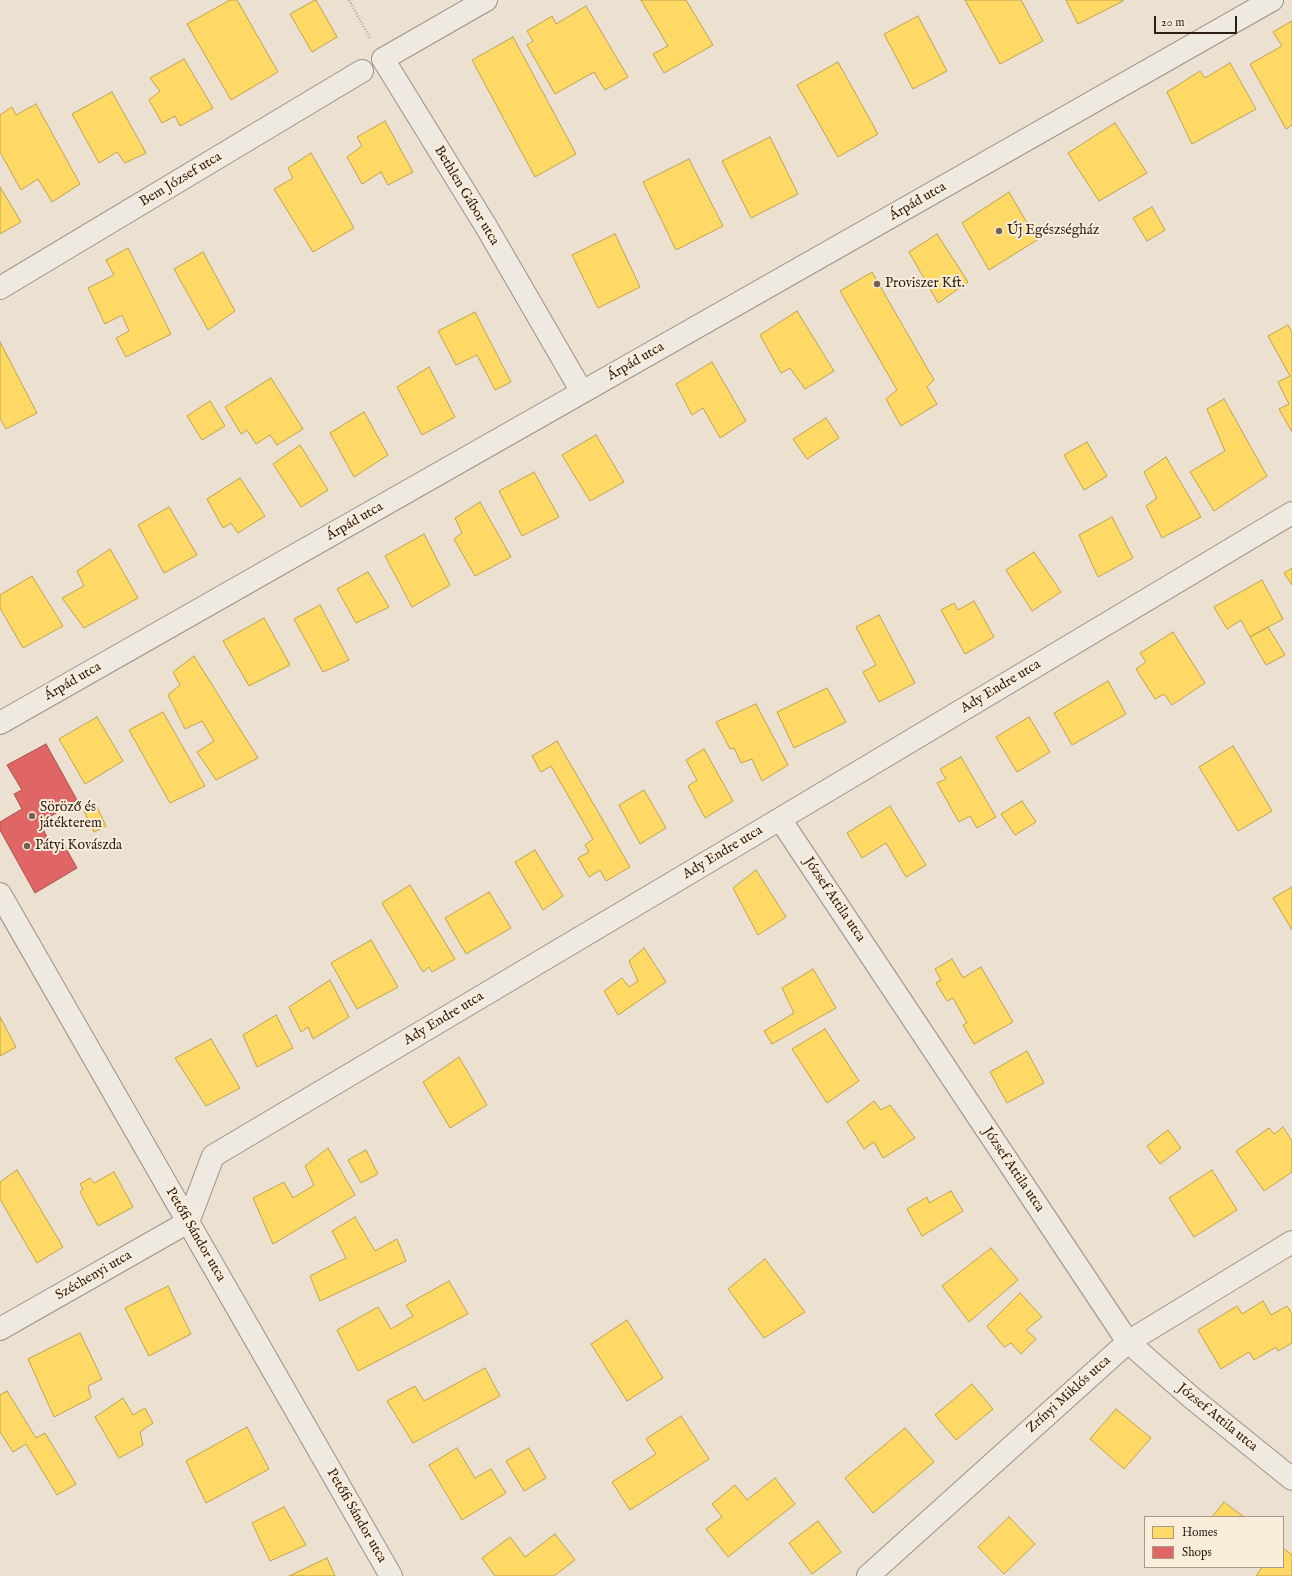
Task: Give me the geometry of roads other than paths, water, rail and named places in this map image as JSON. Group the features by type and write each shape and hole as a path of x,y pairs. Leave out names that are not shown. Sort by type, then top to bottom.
{"street":[{"name":"Bethlen Gábor utca","path":"486,0 383,59 487,228 582,392"},
{"name":"Árpád utca","path":"0,724 1272,0"},
{"name":"Bem József utca","path":"0,288 362,72"},
{"name":"Ady Endre utca","path":"188,1222 213,1156 1292,513"},
{"name":"József Attila utca","path":"780,819 1128,1342 1192,1398 1292,1479"},
{"name":"Petőfi Sándor utca","path":"0,894 391,1576"},
{"name":"Széchenyi utca","path":"0,1329 188,1222"},
{"name":"Zrínyi Miklós utca","path":"868,1576 1128,1342 1292,1242"}],"place":[{"name":"Új Egészségház","path":"999,231"},
{"name":"Proviszer Kft.","path":"877,284"},
{"name":"Söröző és játékterem","path":"32,816"},
{"name":"Pátyi Kovászda","path":"27,846"}]}
